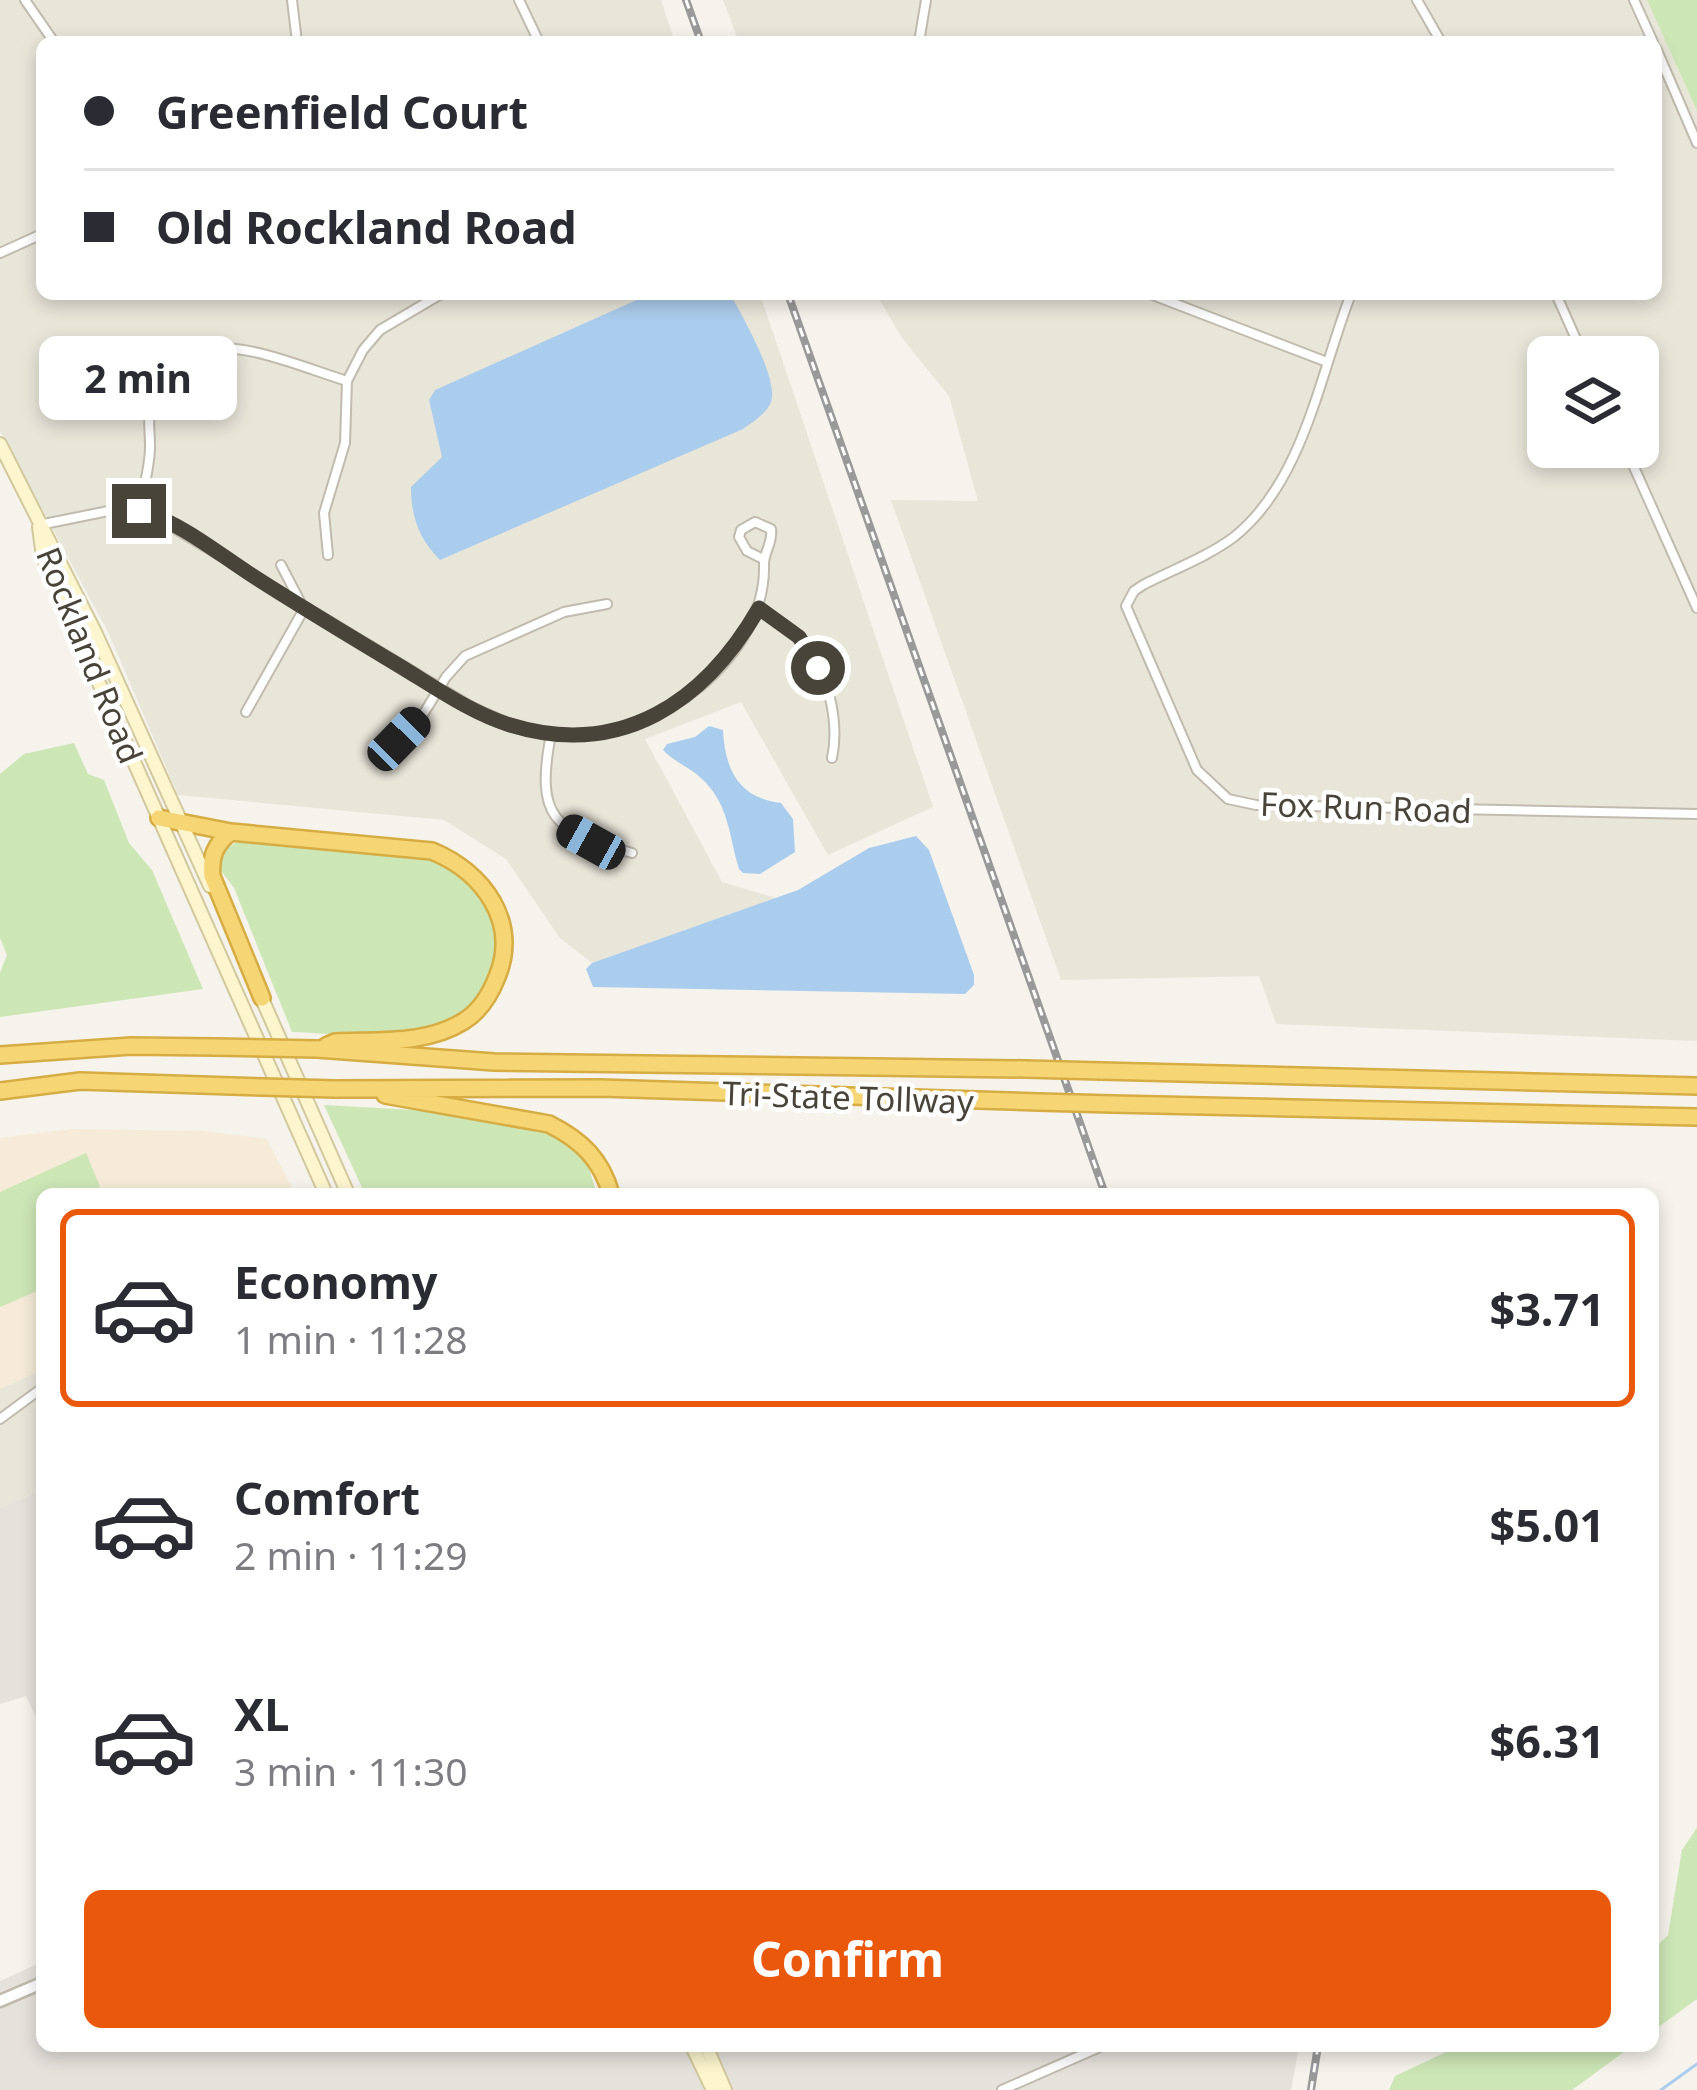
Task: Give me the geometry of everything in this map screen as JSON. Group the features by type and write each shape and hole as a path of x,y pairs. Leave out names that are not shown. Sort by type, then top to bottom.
{"highway":[{"path":"159,818 231,832 432,851 462,863 495,907 506,956 476,1013 424,1037 335,1042 317,1049"},
{"path":"231,832 217,846 212,876 262,998"},
{"name":"Tri-State Tollway","path":"0,1055 131,1046 215,1047 518,1062 1026,1069 1697,1087"},
{"name":"Tri-State Tollway","path":"0,1091 80,1082 344,1089 602,1088 1697,1117"},
{"path":"344,1089 549,1124 595,1156 608,1188"}],"main road":[{"path":"0,444 39,525"},
{"name":"Rockland Road","path":"39,525 43,556 323,1188"},
{"name":"Rockland Road","path":"39,525 80,599 345,1188"},
{"path":"695,2052 713,2090"},
{"path":"709,2052 725,2090"}],"street":[{"path":"25,0 50,36"},
{"path":"292,0 296,36"},
{"path":"519,0 536,36"},
{"path":"920,36 926,0"},
{"path":"1418,0 1438,36"},
{"path":"1634,0 1651,36"},
{"path":"1662,73 1697,143"},
{"path":"0,253 36,237"},
{"path":"328,555 324,513 345,442 347,381 380,330 431,300"},
{"path":"1166,300 1327,362"},
{"name":"Fox Run Road","path":"1349,300 1288,466 1254,518 1232,538 1142,585 1126,606 1197,770 1228,799 1256,805 1697,814"},
{"path":"1559,300 1575,336"},
{"path":"139,511 149,460 149,411 159,382 174,361 199,348 226,346 347,381"},
{"path":"1634,468 1697,608"},
{"path":"39,525 104,510 139,511 191,536 440,690 508,724 551,734 617,730 684,699 717,670 759,608 766,578 764,559 772,541 771,529 755,521 739,537 747,551 764,559"},
{"path":"281,565 304,609"},
{"path":"399,739 465,656 564,612 607,604"},
{"path":"759,608 799,637 818,668 836,727 832,758"},
{"path":"245,712 304,609"},
{"path":"551,734 544,781 545,800 553,815 591,842 632,853"},
{"path":"0,1419 36,1392"},
{"path":"0,2001 36,1986"},
{"path":"1002,2090 1088,2052"}],"shaded area":[{"path":"0,0 661,0 673,36 36,36 36,300 762,300 933,807 828,855 741,702 645,739 722,882 776,898 592,963 560,938 506,859 444,820 178,795 108,632 0,431"},
{"path":"723,0 1647,0 1697,111 1697,1041 1276,1024 1259,976 1061,980 891,500 978,501 949,396 902,338 880,300 1662,300 1662,36 737,36"},
{"path":"72,1129 204,1131 267,1139 292,1188 36,1188 36,1373 0,1389 0,1138"},
{"path":"36,1373 36,1493 0,1508 0,1389"},
{"path":"36,1493 36,1717 26,1696 0,1704 0,1508"},
{"path":"36,1965 36,2052 1298,2052 1291,2090 0,2090 0,1981"}],"green space":[{"path":"1647,0 1697,0 1697,111"},
{"path":"74,743 88,774 104,780 129,843 152,870 203,989 0,1017 0,973 7,955 0,938 0,774 24,754"},
{"path":"248,834 434,855 485,893 504,959 485,996 463,1015 417,1032 292,1032 234,888 219,868 219,854"},
{"path":"324,1105 433,1111 554,1132 586,1159 595,1188 362,1188"},
{"path":"86,1153 101,1188 36,1188 36,1292 0,1307 0,1192"},
{"path":"1697,1828 1697,1999 1659,2027 1659,1944 1668,1935 1682,1850"},
{"path":"1446,2052 1624,2052 1572,2090 1389,2090 1395,2076"}],"water":[{"path":"637,300 733,300 758,348 772,392 766,410 743,429 440,560 418,527 411,487 442,457 429,400 435,390"},
{"path":"709,726 723,730 731,769 744,788 781,803 793,819 795,852 760,874 739,869 727,821 711,789 663,750"},
{"path":"916,836 929,850 974,975 974,985 965,994 593,987 586,969 592,963 798,890 869,848"}],"waterway":[{"path":"1661,2090 1697,2064"}],"railway":[{"path":"686,0 699,36"},
{"path":"790,300 1103,1188"},
{"path":"1311,2090 1317,2052"}],"route":[{"path":"139,511 191,536 440,690 508,724 539,732 567,736 617,730 669,708 717,670 759,608 799,637 818,668"}]}
